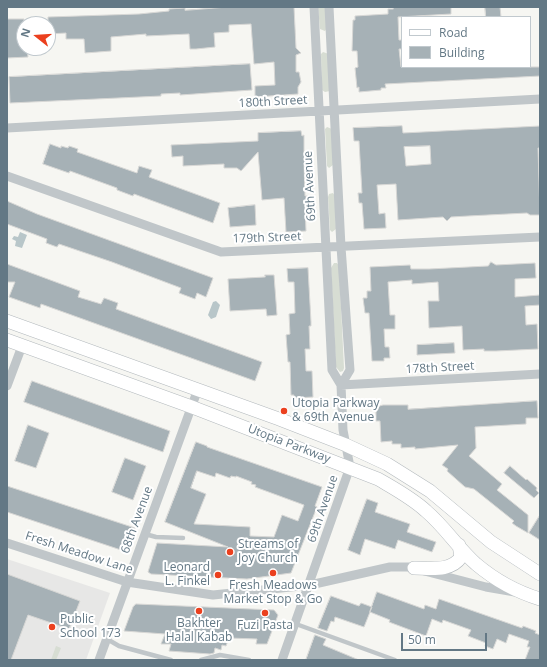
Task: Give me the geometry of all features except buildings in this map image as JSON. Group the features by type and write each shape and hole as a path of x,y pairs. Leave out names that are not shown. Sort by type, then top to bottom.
{"main road":[{"name":"Utopia Parkway","path":"7,321 198,389 346,445 387,464 410,477 430,491 491,542 540,574"},
{"name":"Utopia Parkway","path":"7,340 192,406 350,467 403,494 425,510 476,564 521,593 540,599"},
{"path":"414,568 448,567 456,564 461,557 459,545"}],"street":[{"name":"69th Avenue","path":"282,660 310,585 350,467 343,430 341,385 332,370 318,112 314,7"},
{"name":"69th Avenue","path":"329,7 341,247 350,370 341,385"},
{"path":"315,43 331,42"},
{"name":"180th Street","path":"7,128 540,99"},
{"name":"179th Street","path":"7,176 221,252 540,237"},
{"path":"322,178 338,177"},
{"path":"7,386 22,346"},
{"name":"178th Street","path":"341,385 540,374"},
{"name":"68th Avenue","path":"99,660 198,389"},
{"name":"Fresh Meadow Lane","path":"7,543 127,582 213,595 310,585 390,567 414,568 486,588 521,593"}],"lane":[{"path":"145,534 156,537 183,538"},
{"path":"296,624 395,660"},
{"path":"107,639 119,646 171,660"},
{"path":"201,660 220,655 249,660"}],"shaded area":[{"path":"318,7 326,7 327,28 325,31 320,29"},
{"path":"323,52 329,54 330,91 325,92 322,90 321,54"},
{"path":"327,127 332,129 333,165 329,168 327,166 325,129"},
{"path":"333,193 335,196 336,229 332,232 330,230 328,197 329,194"},
{"path":"20,232 27,235 22,248 15,246 16,241 12,239 14,236 18,237"},
{"path":"334,263 337,263 339,266 344,368 343,371 340,372 336,367 331,268"},
{"path":"216,301 220,305 216,317 211,319 208,315 213,302"},
{"name":"Public School 173","path":"7,559 110,593 86,660 7,660"},
{"path":"56,646 61,648 56,660 51,660"}],"place":[{"name":"Utopia Parkway & 69th Avenue","path":"284,411"},
{"name":"Streams of Joy Church","path":"230,552"},
{"name":"Fresh Meadows Market Stop & Go","path":"273,573"},
{"name":"Leonard L. Finkel","path":"218,575"},
{"name":"Bakhter Halal Kabab","path":"199,611"},
{"name":"Fuzi Pasta","path":"265,613"},
{"name":"Public School 173","path":"52,627"}]}
